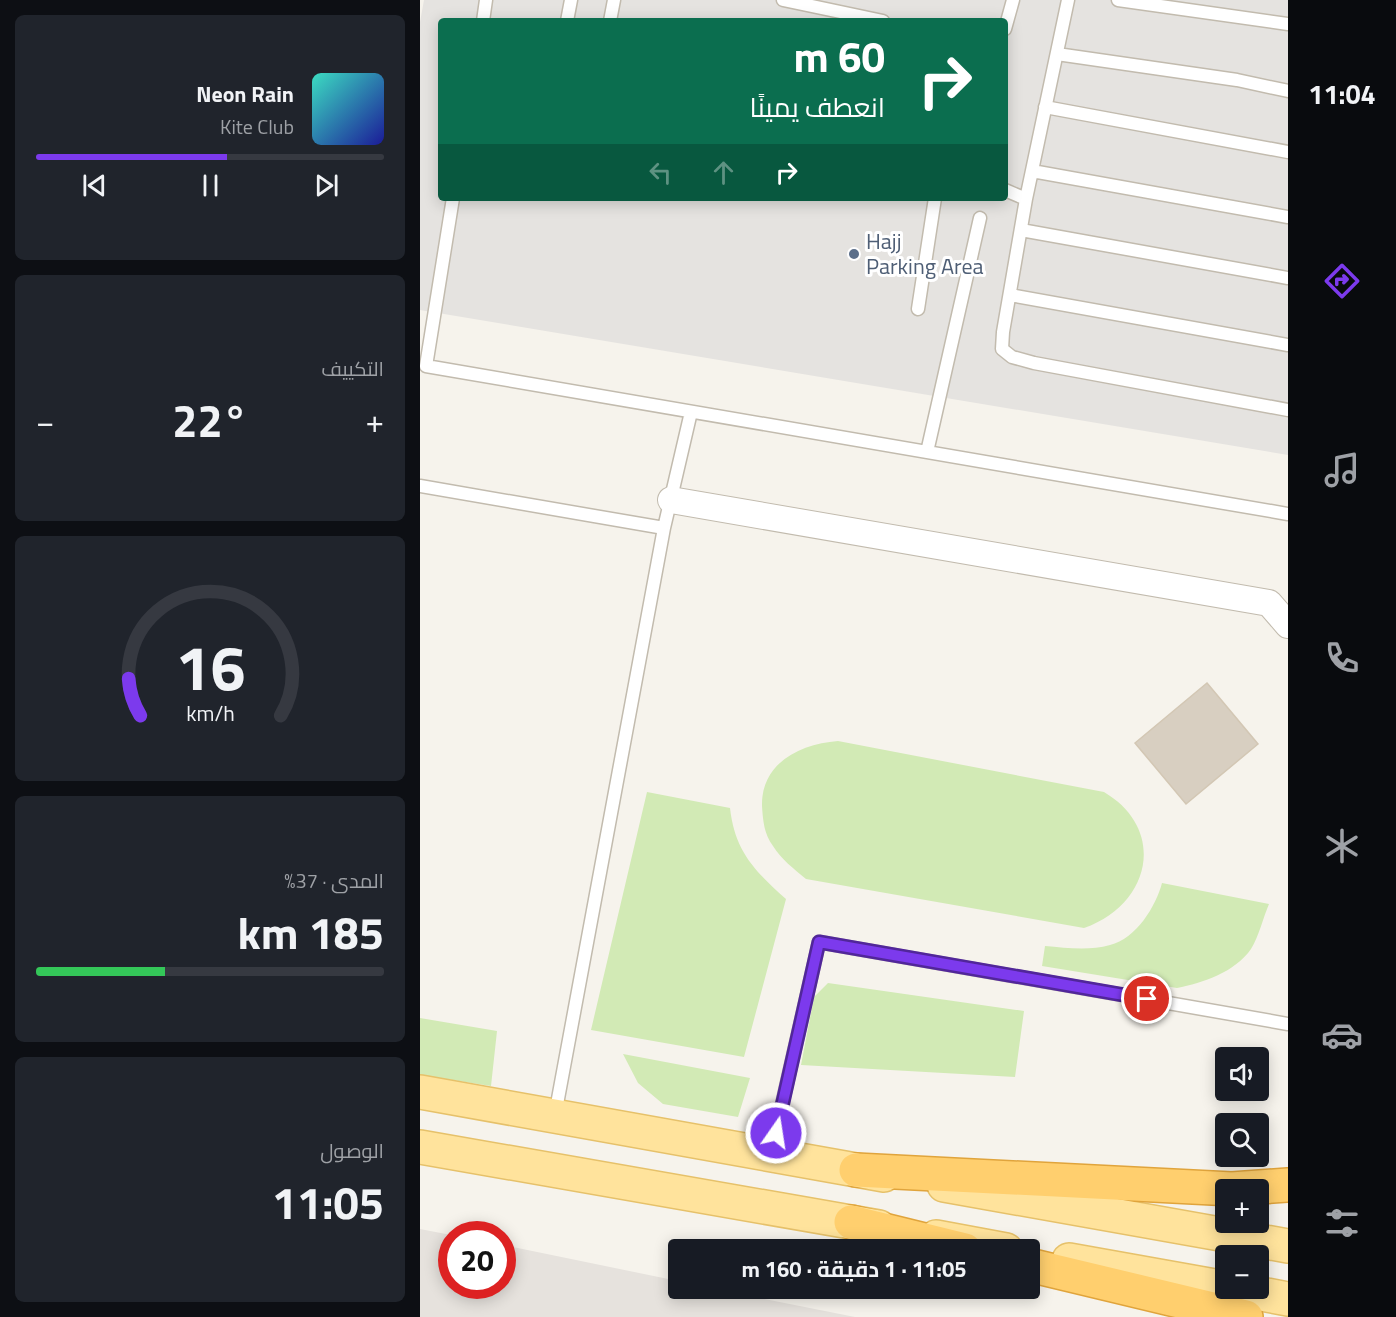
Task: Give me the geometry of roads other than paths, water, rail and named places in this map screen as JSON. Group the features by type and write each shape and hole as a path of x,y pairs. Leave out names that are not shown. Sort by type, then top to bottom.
{"highway":[{"path":"856,1170 1232,1189 1288,1185"},
{"path":"851,1222 920,1239"},
{"path":"1040,1268 1246,1317"}],"main road":[{"path":"420,1092 1288,1246"},
{"path":"420,1147 945,1239"},
{"path":"1040,1255 1215,1286"},
{"path":"1269,1296 1288,1299"}],"street":[{"path":"671,500 1269,603 1288,625"}],"lane":[{"path":"483,18 486,0"},
{"path":"568,18 571,0"},
{"path":"611,18 614,0"},
{"path":"783,0 869,18"},
{"path":"1008,18 1012,0"},
{"path":"1068,0 1026,199 1002,349 1012,357 1034,363 1288,410"},
{"path":"1118,0 1288,24"},
{"path":"1057,54 1237,80 1288,91"},
{"path":"1045,107 1288,152"},
{"path":"1032,171 1288,217"},
{"path":"1008,191 1026,199"},
{"path":"453,201 426,366 1288,514"},
{"path":"918,309 935,201"},
{"path":"927,452 980,218"},
{"path":"1021,230 1288,278"},
{"path":"1010,295 1288,345"},
{"path":"555,1116 664,528 691,412"},
{"path":"420,486 664,528"},
{"path":"771,1154 819,942 1288,1024"}],"place":[{"name":"Hajj Parking Area","path":"854,254"}]}
